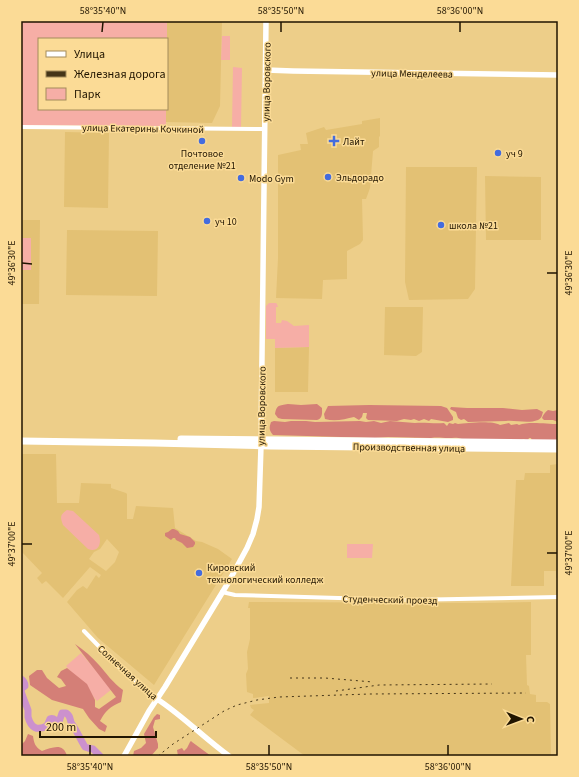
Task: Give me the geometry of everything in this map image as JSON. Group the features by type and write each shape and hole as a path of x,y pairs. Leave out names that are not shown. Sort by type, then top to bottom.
{"highway":[{"path":"22,440 261,443"},
{"name":"Производственная улица","path":"261,443 558,443"},
{"name":"Производственная улица","path":"261,443 558,449"}],"main road":[{"name":"улица Воровского","path":"124,756 149,711 165,687 239,563 253,534 257,519 260,492 261,443 266,22"},
{"name":"улица Менделеева","path":"266,70 558,75"},
{"name":"Солнечная улица","path":"157,699 230,756"}],"street":[{"name":"улица Екатерины Кочкиной","path":"21,127 265,129"},
{"name":"Студенческий проезд","path":"222,592 235,595 406,600 558,598"},
{"name":"Солнечная улица","path":"84,631 119,667 157,699"}],"shaded area":[{"path":"167,21 222,21 220,106 212,123 166,122 166,110 168,110"},
{"path":"380,118 379,147 373,151 370,188 366,199 362,199 363,240 360,244 347,251 347,279 323,280 322,299 276,298 278,258 278,155 301,150 300,144 308,144 306,133 324,127 326,130 362,124 362,121"},
{"path":"65,132 109,133 108,208 64,207"},
{"name":"школа №21","path":"406,167 477,167 475,289 468,299 409,300 405,282"},
{"path":"485,176 541,177 541,240 486,240"},
{"path":"21,220 40,220 39,304 21,304"},
{"path":"67,230 158,231 157,296 66,295"},
{"path":"385,307 423,307 422,352 416,356 384,355"},
{"path":"309,347 308,392 275,392 275,348"},
{"path":"317,404 322,408 321,417 317,420 278,418 275,414 277,408 280,405"},
{"path":"328,406 441,406 447,408 453,417 453,420 448,422 431,419 429,421 424,419 419,421 414,419 397,421 368,420 366,418 367,413 363,413 359,420 354,417 336,420 325,419 324,414"},
{"path":"451,407 522,410 537,409 543,412 539,419 530,422 468,422 464,419 461,420 458,418 456,412 450,409"},
{"path":"548,410 558,410 558,422 553,420 544,420 542,418"},
{"path":"374,421 381,423 390,421 444,423 447,426 449,423 458,424 479,422 496,423 500,425 509,423 511,425 532,423 558,424 558,441 532,441 531,438 526,441 524,439 375,438 273,435 270,427 271,422"},
{"path":"21,454 56,454 57,503 79,503 81,483 111,484 111,488 127,494 127,519 133,519 136,506 173,508 175,528 196,541 218,549 232,559 154,685 98,638 67,602 77,590 83,586 87,589 96,575 99,578 101,575 90,567 63,598 46,581 42,584 37,578 42,573 21,551","holes":["107,539 119,552 115,562 106,571 89,559 94,552 100,549"]},
{"path":"558,464 558,578 556,578 556,571 544,571 544,586 511,586 516,480 524,480 525,473 550,473 550,465"},
{"path":"172,529 178,531 180,534 190,537 195,542 193,547 187,548 175,538 171,540 165,536 165,533"},
{"path":"249,602 531,602 531,655 526,655 527,685 529,686 530,694 536,695 536,702 547,702 550,704 551,756 305,756 250,715 254,710 250,705 269,703 269,696 253,698 253,694 247,692 247,652 250,639"},
{"path":"75,644 91,656 123,690 121,702 109,709 100,721 107,726 105,732 99,729 83,709 52,700 30,685 29,676 37,670 42,670 47,678 59,688 66,686 61,679 57,677 61,671 67,668 87,684 95,700 95,707 99,709 116,697"},
{"path":"157,714 160,715 160,719 155,720 153,727 158,748 151,756 133,756 134,751 141,748 146,743 144,734"},
{"path":"28,734 33,736 35,745 42,751 60,747 67,756 21,756 21,742 22,744 25,741"},
{"path":"191,741 211,756 178,756 177,750 182,748 184,751"}],"green space":[{"path":"21,21 167,21 167,38 38,38 38,110 166,110 166,126 21,125"},
{"path":"222,36 230,36 230,60 221,60"},
{"path":"233,67 242,68 241,127 232,127"},
{"path":"21,238 31,238 31,270 21,270"},
{"path":"269,303 277,304 276,323 281,323 282,320 287,321 294,326 309,325 309,347 275,348 275,339 266,339 266,306"},
{"path":"67,510 73,511 99,535 100,542 97,549 88,549 63,525 61,516"},
{"path":"347,544 373,544 372,558 347,558"},
{"path":"81,653 112,689 97,701 66,666"}],"waterway":[{"path":"21,679 25,686 21,691 28,710 28,717 31,724 35,728 43,728 47,726 50,719 54,719 59,722 62,713 66,713 85,747 93,749 100,756"}],"railway":[{"path":"290,678 325,678 373,682"},
{"path":"336,691 379,685 492,684"},
{"path":"158,756 173,744 224,711 237,705 257,700 279,697 370,694 526,693"}],"place":[{"name":"Почтовое отделение №21","path":"202,141"},
{"name":"Лайт","path":"334,141"},
{"name":"уч 9","path":"498,153"},
{"name":"Эльдорадо","path":"328,177"},
{"name":"Modo Gym","path":"241,178"},
{"name":"уч 10","path":"207,221"},
{"name":"школа №21","path":"441,225"},
{"name":"Кировский технологический колледж","path":"199,573"}]}
